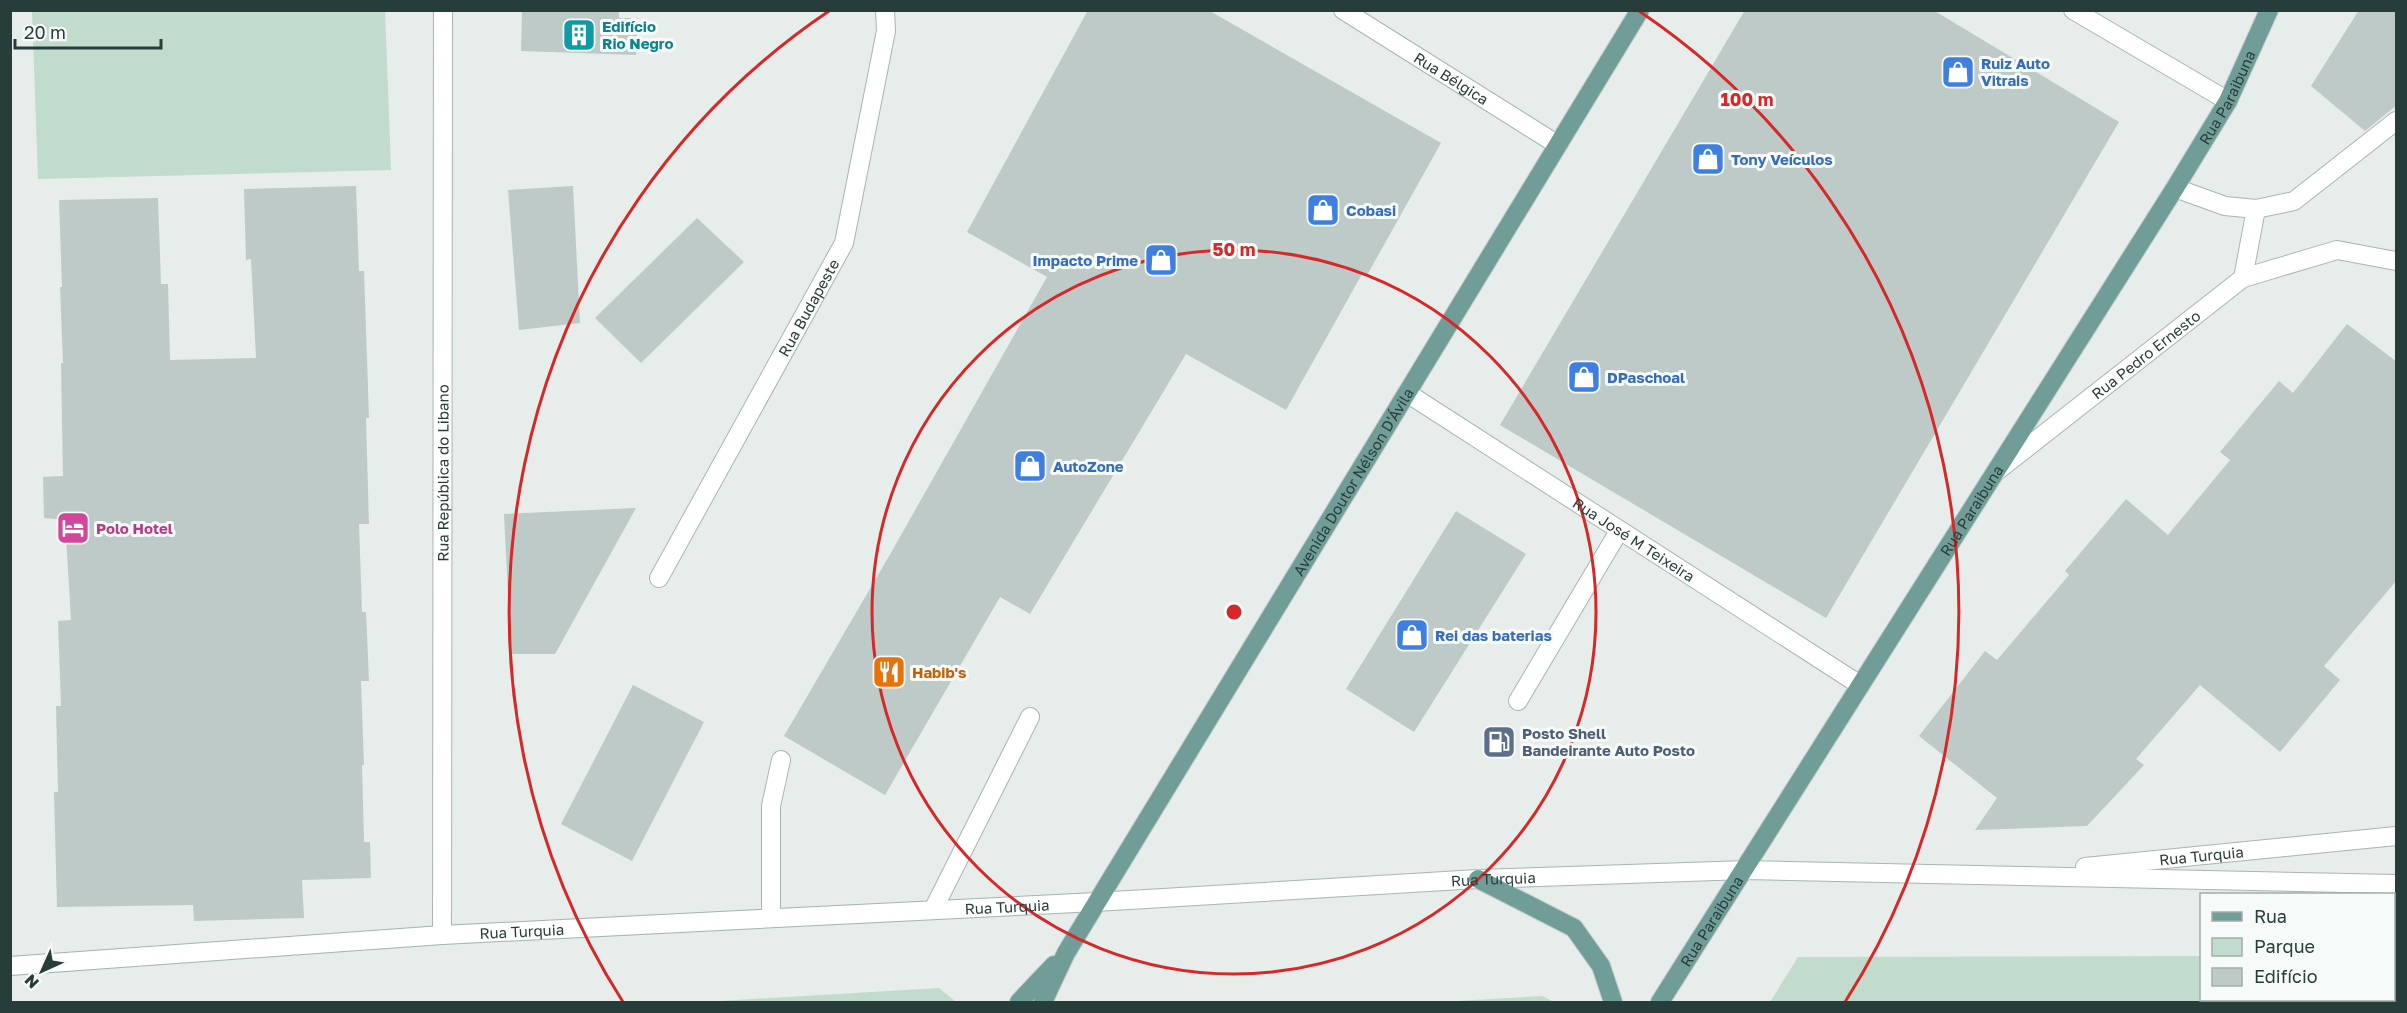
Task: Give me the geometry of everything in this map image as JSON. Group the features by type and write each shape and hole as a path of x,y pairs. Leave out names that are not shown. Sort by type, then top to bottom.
{"main road":[{"name":"Avenida Doutor Nélson D'Ávila","path":"1065,953 1640,10"},
{"name":"Rua Paraibuna","path":"1660,1002 1746,870 1860,685 2175,188 2228,101 2269,10"},
{"path":"1478,879 1574,928 1601,966 1613,1002"},
{"path":"1019,1002 1065,953"},
{"path":"1043,1002 1065,953"}],"street":[{"name":"Rua República do Libano","path":"442,10 442,935"},
{"name":"Rua Budapeste","path":"659,578 844,243 886,32 885,10"},
{"name":"Rua Bélgica","path":"1343,10 1558,145"},
{"path":"2073,10 2228,101"},
{"path":"2175,188 2225,206 2256,209 2294,201 2397,121"},
{"path":"2256,209 2243,278 2337,250 2397,261"},
{"name":"Rua Pedro Ernesto","path":"1993,474 2243,278"},
{"name":"Rua José M Teixeira","path":"1407,393 1860,685"},
{"path":"1518,701 1619,531"},
{"path":"933,910 1030,717"},
{"path":"771,918 771,806 781,760"},
{"name":"Rua Turquia","path":"2006,874 2397,837"},
{"name":"Rua Turquia","path":"10,966 442,935 1096,902 1478,879 1746,870 2397,884"}],"green space":[{"path":"32,11 385,11 391,170 38,179"},
{"path":"2200,956 2200,1001 2395,1001 2396,956 2396,1002 1770,1002 1798,957"},
{"path":"939,988 956,1002 702,1002"},
{"path":"1542,996 1554,1002 1439,1002"}],"building":[{"name":"Edifício Rio Negro","path":"522,10 619,10 619,18 638,18 636,55 521,51"},
{"path":"1088,10 1208,10 1441,143 1366,277 1362,274 1286,410 1186,354 1030,614 1000,597 885,795 784,736 1047,277 967,232"},
{"path":"1745,10 1933,10 2119,122 1826,618 1500,425"},
{"path":"2359,10 2397,10 2397,105 2365,131 2311,86"},
{"path":"356,186 359,271 364,271 369,418 366,418 369,524 359,524 362,612 366,612 369,681 361,681 364,842 370,842 371,878 302,880 304,918 194,921 193,905 57,907 54,792 58,792 56,706 61,706 58,621 71,620 65,520 44,518 43,477 63,476 59,200 158,198 161,284 168,284 170,360 256,358 251,259 246,260 244,189"},
{"path":"573,186 580,323 519,330 508,190"},
{"path":"697,218 744,262 641,363 595,318"},
{"path":"2347,324 2397,362 2397,580 2324,666 2340,680 2280,752 2200,685 2136,759 2144,765 2087,826 1975,830 1997,798 1919,736 1985,651 1997,660 2069,575 2065,571 2126,499 2168,535 2230,460 2220,452 2279,381 2293,393"},
{"path":"636,508 555,654 511,654 504,514"},
{"path":"1456,511 1526,554 1414,732 1346,689"},
{"path":"633,685 704,722 632,861 561,824"}],"place":[{"name":"Edifício Rio Negro","path":"579,35"},
{"name":"Ruiz Auto Vitrais","path":"1958,72"},
{"name":"Tony Veículos","path":"1708,159"},
{"name":"Cobasi","path":"1323,210"},
{"name":"Impacto Prime","path":"1161,260"},
{"name":"DPaschoal","path":"1584,377"},
{"name":"AutoZone","path":"1030,466"},
{"name":"Polo Hotel","path":"73,528"},
{"name":"Rei das baterias","path":"1412,635"},
{"name":"Habib's","path":"889,672"},
{"name":"Posto Shell Bandeirante Auto Posto","path":"1499,742"}]}
